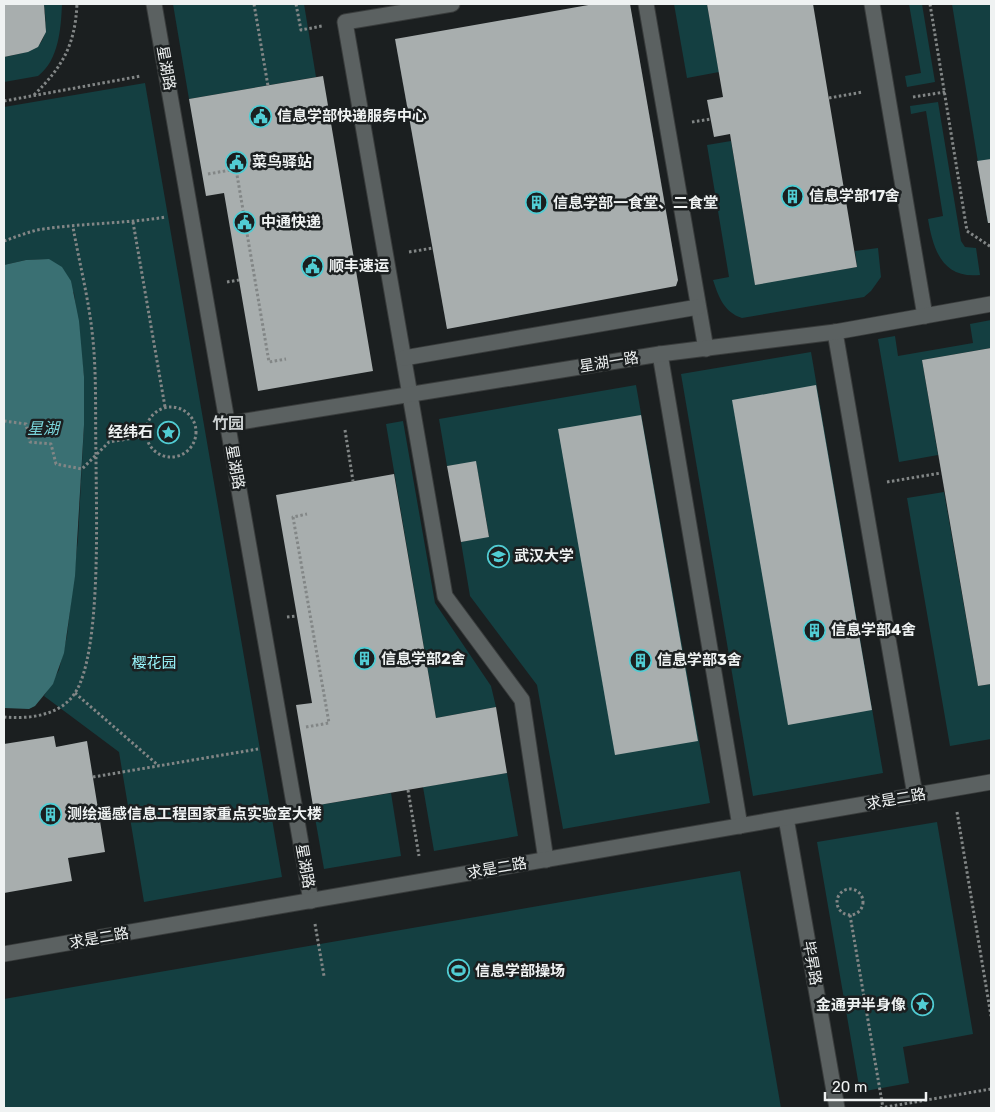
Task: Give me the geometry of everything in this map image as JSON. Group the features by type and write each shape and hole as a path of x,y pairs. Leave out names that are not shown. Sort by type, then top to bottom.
{"street":[{"name":"星湖路","path":"154,4 311,901"},
{"path":"452,4 345,22 446,596 522,700 546,860"},
{"path":"646,4 706,349"},
{"path":"872,4 924,316"},
{"name":"星湖一路","path":"227,424 660,354 835,332 991,304"},
{"path":"404,358 698,307"},
{"path":"835,332 915,795"},
{"path":"660,354 740,826"},
{"name":"求是二路","path":"4,954 991,782"},
{"name":"毕昇路","path":"786,818 837,1108"}],"path":[{"path":"34,96 50,80 68,52 76,19 77,4"},
{"path":"254,4 268,86"},
{"path":"296,4 301,30"},
{"path":"930,4 967,231 991,247"},
{"path":"4,101 146,75"},
{"path":"829,98 944,92"},
{"path":"202,175 236,169 269,362 286,359"},
{"path":"4,241 35,231 133,222 191,213"},
{"path":"133,222 166,407"},
{"path":"4,717 31,718 50,713 63,706 75,693 85,671 90,642 95,574 96,455 92,331 73,227"},
{"path":"166,407 174,407 188,414 195,429 192,444 182,454 166,457 153,449 146,436 148,420 152,414 166,407"},
{"path":"4,421 26,424 30,442 51,444 56,464 82,469 109,442 146,436"},
{"path":"345,432 353,481"},
{"path":"898,480 941,473"},
{"path":"300,728 329,723 293,517 307,514"},
{"path":"75,693 160,766"},
{"path":"93,777 262,749"},
{"path":"954,789 991,1016"},
{"path":"408,790 418,853"},
{"path":"850,915 858,912 863,905 862,896 852,889 840,894 837,901 840,909 850,915 882,1108 991,1089"},
{"path":"311,901 324,976"}],"green space":[{"path":"44,4 62,4 60,33 55,53 38,76 4,82 4,57 35,48 44,37"},
{"path":"173,4 304,4 316,77 189,99"},
{"path":"674,4 707,4 719,72 687,78"},
{"path":"909,4 922,4 935,82 907,87 905,76 921,73"},
{"path":"952,4 991,4 991,223 988,223"},
{"name":"樱花园","path":"145,83 282,877 144,902 119,752 44,696 59,670 67,636 78,539 84,425 84,377 74,293 49,259 26,260 4,265 4,107"},
{"path":"938,102 961,241 965,247 976,248 980,275 967,275 948,267 937,251 930,230 928,219 943,216 926,111 911,114 910,106"},
{"path":"731,141 755,284 857,267 855,251 878,248 881,277 871,291 864,297 742,318 726,308 713,280 729,277 707,145"},
{"path":"991,320 991,348 922,360 938,455 899,462 878,339 895,336 898,356 973,343 970,324"},
{"path":"811,352 883,773 753,796 681,374"},
{"path":"636,385 710,803 563,829 537,685 470,596 461,542 489,536 476,462 447,466 439,419"},
{"path":"403,421 435,603 491,686 496,707 436,718 386,424"},
{"path":"944,492 978,686 991,684 991,739 950,746 907,498"},
{"path":"507,773 518,836 434,851 423,787"},
{"path":"391,793 401,856 324,869 313,806"},
{"path":"937,822 973,1034 903,1047 909,1083 860,1092 817,842"},
{"name":"信息学部操场","path":"740,871 781,1108 4,1108 4,999"}],"water":[{"name":"星湖","path":"49,259 62,267 71,281 79,321 84,377 84,425 75,576 64,653 53,684 35,706 29,709 4,708 4,265 26,260"}],"building":[{"path":"4,4 44,4 46,32 38,47 28,52 4,57"},
{"name":"信息学部一食堂、二食堂","path":"594,4 630,4 678,280 676,286 447,329 395,39"},
{"name":"信息学部17舍","path":"707,4 813,4 857,267 755,285 730,134 714,137 707,100 723,97"},
{"path":"323,76 373,371 258,391 224,193 206,196 189,99"},
{"path":"991,159 991,223 988,223 977,161"},
{"path":"991,348 991,684 978,686 922,360"},
{"name":"信息学部4舍","path":"816,385 872,710 788,725 732,400"},
{"name":"信息学部3舍","path":"641,415 698,741 615,755 558,429"},
{"path":"476,461 489,537 461,542 447,466"},
{"name":"信息学部2舍","path":"394,474 436,718 496,707 507,773 313,806 296,705 312,703 276,495"},
{"name":"测绘遥感信息工程国家重点实验室大楼","path":"54,736 56,747 87,741 105,852 68,858 72,881 4,893 4,744"}],"place":[{"name":"信息学部快递服务中心","path":"261,116"},
{"name":"菜鸟驿站","path":"236,162"},
{"name":"信息学部17舍","path":"793,196"},
{"name":"信息学部一食堂、二食堂","path":"537,203"},
{"name":"中通快递","path":"245,222"},
{"name":"顺丰速运","path":"313,266"},
{"name":"经纬石","path":"169,432"},
{"name":"武汉大学","path":"498,556"},
{"name":"信息学部4舍","path":"815,630"},
{"name":"信息学部2舍","path":"365,659"},
{"name":"信息学部3舍","path":"641,660"},
{"name":"测绘遥感信息工程国家重点实验室大楼","path":"51,814"},
{"name":"信息学部操场","path":"459,971"},
{"name":"金通尹半身像","path":"922,1005"}],"district":[{"name":"竹园","path":"228,423"}]}
